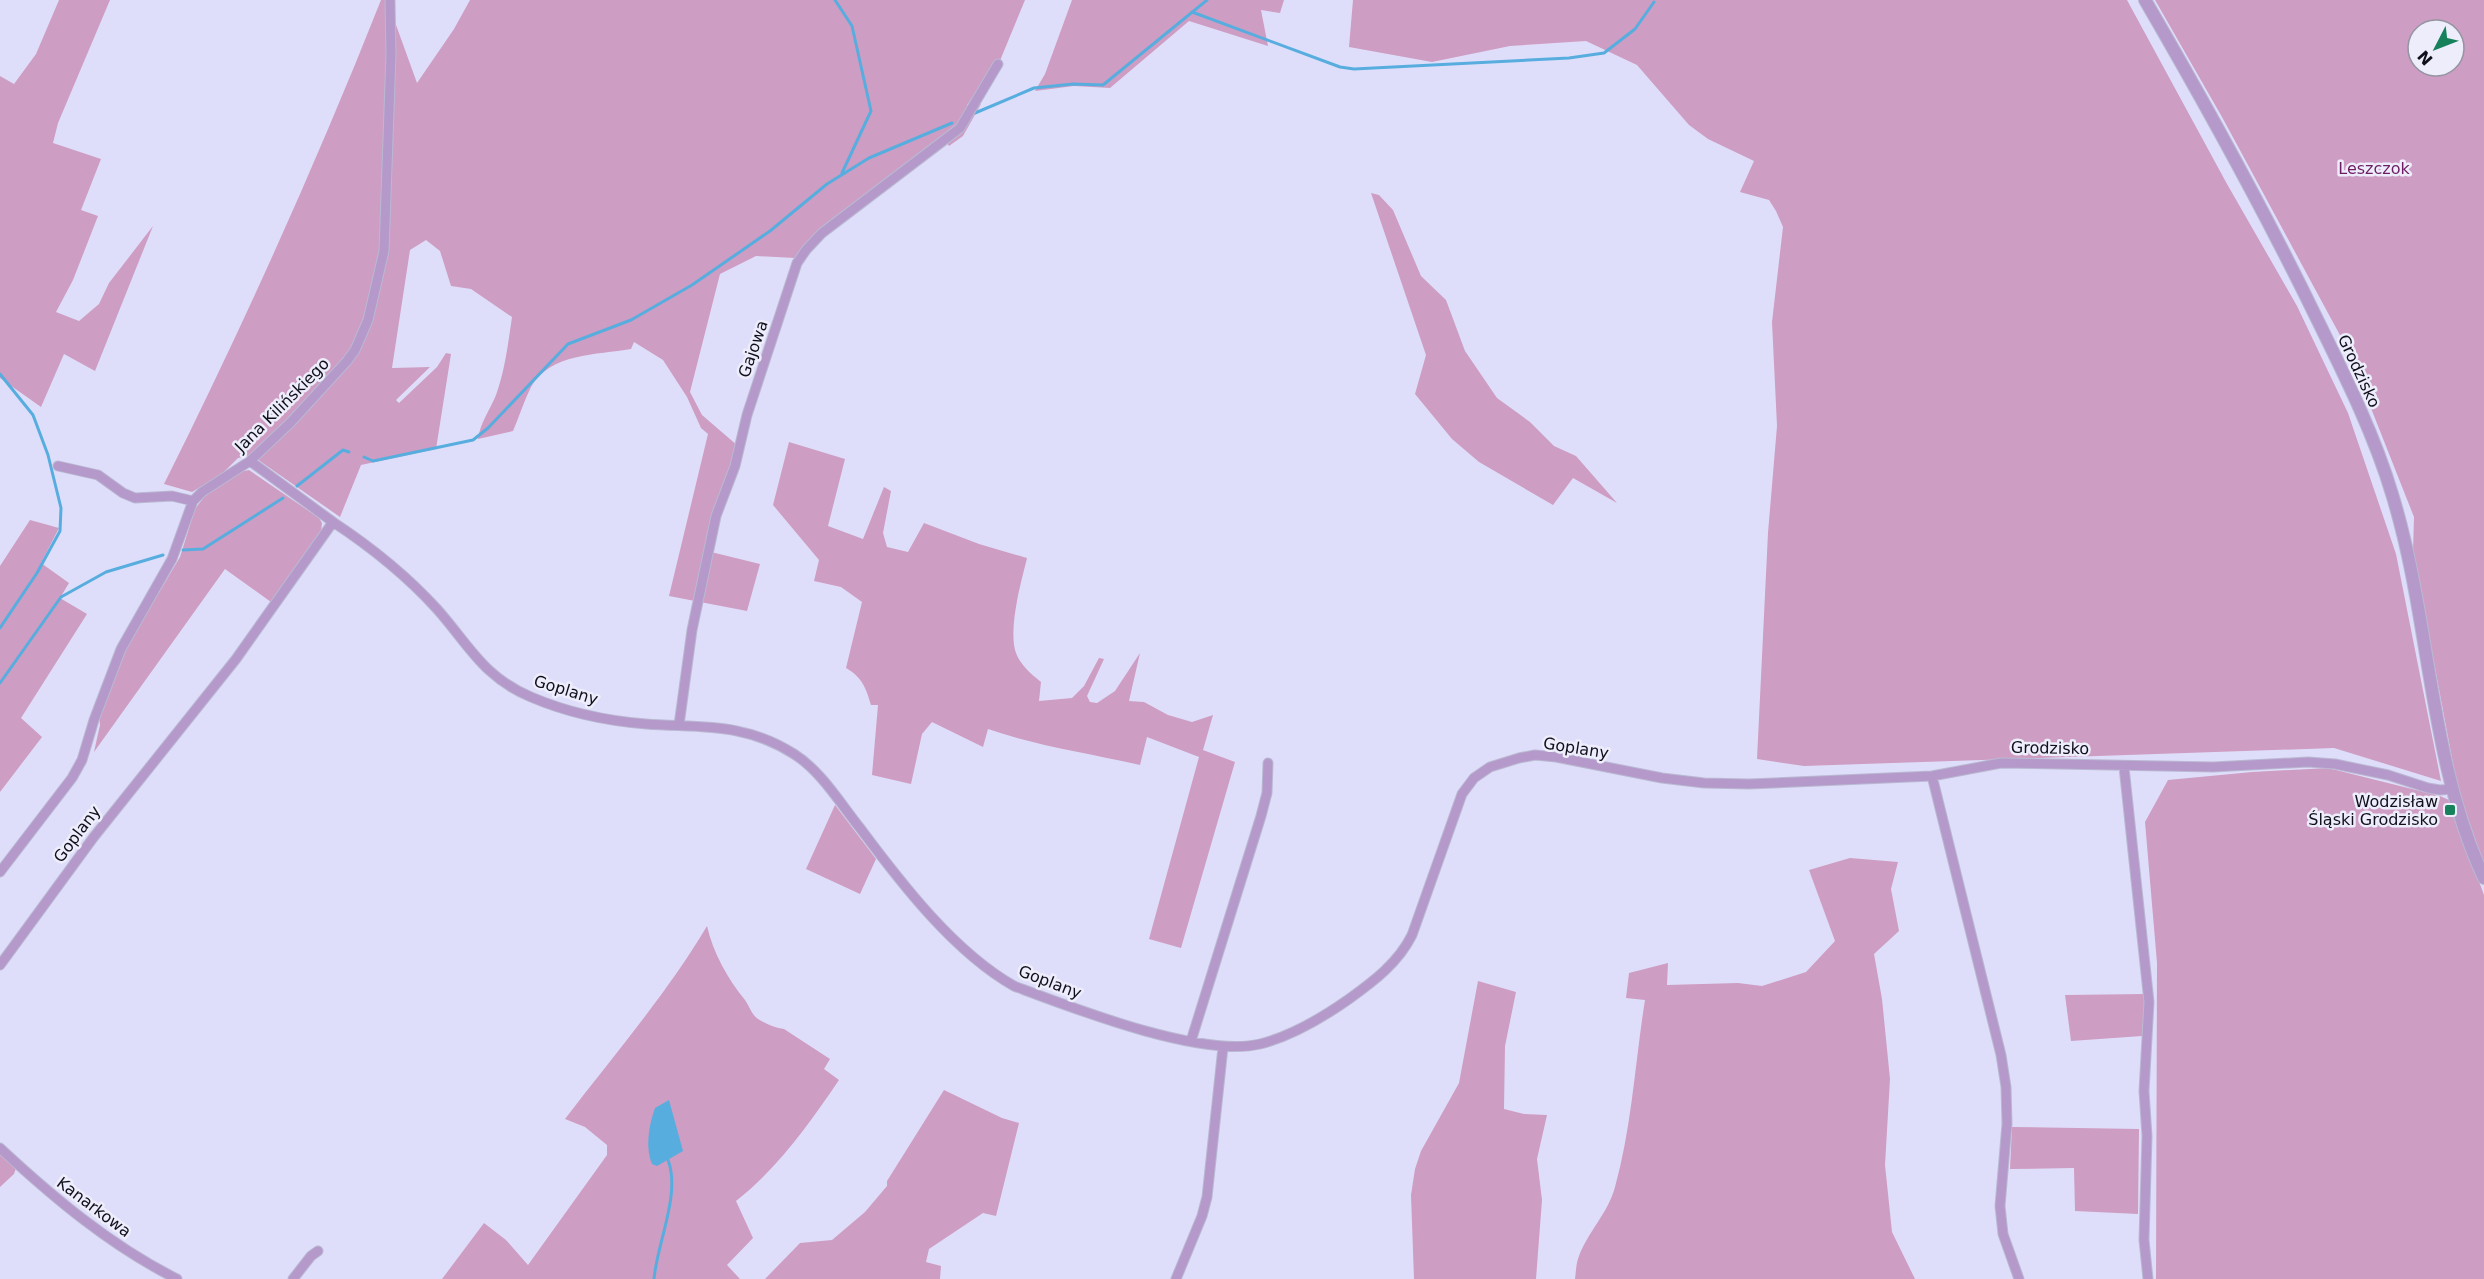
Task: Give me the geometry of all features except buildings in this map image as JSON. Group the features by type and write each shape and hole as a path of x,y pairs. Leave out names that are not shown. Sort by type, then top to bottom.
{"street":[{"name":"Jana Kilińskiego","path":"193,501 202,492 250,461 291,422 347,362 368,320 378,281 385,238 391,54 390,0"},
{"name":"Grodzisko","path":"2145,0 2270,226 2339,364 2379,456 2405,540 2453,789 2466,834 2484,878"},
{"name":"Gajowa","path":"679,725 690,640 716,516 735,466 747,415 797,263 822,233 960,128 998,64"},
{"path":"250,461 333,522"},
{"path":"0,872 66,786 81,760 121,649 172,559 193,501 172,496 135,498 123,493 98,475 58,466"},
{"name":"Goplany","path":"0,964 93,838 236,659 333,522 367,544 395,568 437,609 489,672 505,684 548,703 611,719 721,727 753,735 796,755 816,773 917,902 985,967 1000,978 1014,986 1107,1019 1223,1047 1258,1044 1316,1020 1367,986 1392,964 1404,950 1412,935 1462,794 1474,778 1490,768 1536,755 1662,778 1704,783 1749,784"},
{"path":"1191,1041 1261,816 1267,793 1268,762"},
{"name":"Grodzisko","path":"1749,784 1932,776 2001,763 2124,767 2260,766 2308,762 2335,764 2388,775 2428,788 2453,789"},
{"path":"2124,767 2149,1002 2144,1091 2147,1136 2144,1240 2148,1279"},
{"path":"1932,776 2001,1055 2006,1087 2007,1124 2000,1206 2003,1234 2019,1279"},
{"path":"1176,1279 1202,1216 1207,1197 1223,1047"},
{"name":"Kanarkowa","path":"0,1148 74,1212 143,1261 177,1279"},
{"path":"293,1279 311,1256 318,1251"}],"green space":[{"path":"59,0 110,0 58,123 53,143 101,159 81,210 98,216 73,280 56,312 79,321 99,304 109,283 153,226 95,371 64,354 41,407 0,378 0,76 14,84 36,54"},
{"path":"381,0 387,0 417,83 454,29 470,0 1025,0 999,63 967,105 981,104 963,136 949,146 944,138 825,227 795,258 756,256 720,274 690,392 702,415 738,446 707,551 760,564 747,611 669,596 708,434 701,428 687,397 663,360 634,342 631,349 589,355 562,362 539,376 531,387 513,431 478,439 499,386 512,317 471,289 451,286 440,251 426,240 410,250 392,368 430,367 396,400 399,403 437,367 446,353 451,354 436,449 361,465 340,517 251,455 238,458 222,474 192,492 164,484 278,244"},
{"path":"1072,0 1284,0 1280,13 1261,10 1268,46 1189,21 1110,88 1074,86 1035,91 1045,74"},
{"path":"1353,0 2127,0 2227,184 2297,306 2348,413 2396,554 2441,781 2334,748 1804,766 1757,759 1768,533 1777,426 1772,322 1783,227 1769,200 1740,192 1754,161 1708,139 1689,125 1637,65 1586,41 1510,46 1432,62 1349,47"},
{"name":"Leszczok","path":"2155,0 2484,0 2484,864 2458,790 2413,551 2414,517 2348,350 2222,117"},
{"path":"1371,193 1379,195 1393,210 1421,276 1446,300 1465,351 1497,398 1530,422 1554,446 1576,456 1617,503 1573,478 1553,505 1479,462 1452,439 1415,394 1426,355"},
{"path":"789,442 845,459 828,526 863,539 884,487 891,491 883,533 887,547 908,552 924,523 979,544 1027,558 1016,604 1014,640 1019,660 1041,682 1039,701 1072,698 1084,686 1099,658 1104,659 1087,696 1090,702 1097,703 1115,691 1140,653 1129,701 1144,702 1168,715 1192,722 1213,715 1203,750 1235,762 1181,948 1149,939 1199,757 1147,737 1140,765 1044,745 988,729 983,747 932,722 922,734 911,784 872,775 878,705 871,705 863,684 846,668 862,602 841,587 814,581 819,560 773,505"},
{"path":"249,470 319,518 322,523 321,531 271,602 225,569 94,752 100,725 99,716 125,650 180,557 195,509 204,497 239,472"},
{"path":"30,520 59,528 41,563 69,583 60,598 87,614 21,718 42,737 0,792 0,566"},
{"path":"2328,768 2449,800 2484,895 2484,1279 2156,1279 2157,963 2145,822 2168,780"},
{"path":"835,805 876,859 860,894 806,869"},
{"path":"1850,858 1898,862 1891,889 1899,931 1874,954 1882,999 1890,1079 1885,1165 1892,1232 1915,1279 1575,1279 1577,1262 1583,1247 1612,1196 1621,1164 1645,1000 1626,998 1629,973 1668,963 1667,985 1738,983 1762,986 1806,972 1835,941 1809,870"},
{"path":"707,926 722,965 754,1015 767,1024 784,1029 830,1059 824,1069 839,1080 779,1160 736,1201 753,1238 727,1265 740,1279 442,1279 484,1223 506,1240 528,1265 607,1155 607,1145 585,1127 565,1119 657,1001"},
{"path":"1478,981 1516,992 1505,1046 1504,1109 1524,1114 1547,1115 1537,1159 1542,1200 1536,1279 1414,1279 1411,1195 1415,1169 1421,1151 1459,1083"},
{"path":"2145,994 2142,1036 2071,1041 2065,995"},
{"path":"944,1090 1002,1118 1019,1123 996,1216 983,1213 929,1249 926,1262 941,1266 940,1279 765,1279 800,1243 832,1240 865,1212 887,1186 887,1181"},
{"path":"2012,1127 2139,1129 2138,1214 2075,1211 2074,1168 2010,1169"},
{"path":"0,1153 16,1168 14,1174 0,1187"}],"water":[{"path":"669,1100 683,1151 657,1166 652,1164 650,1157 648,1143 650,1129 655,1108"}],"waterway":[{"path":"835,0 852,26 871,111 842,173"},
{"path":"975,113 1034,88 1073,84 1103,85 1207,0"},
{"path":"1192,12 1340,67 1354,69 1569,58 1604,53 1635,29 1654,2"},
{"path":"364,457 373,461 473,440 488,428 568,344 631,320 692,285 770,231 827,184 869,158 952,123"},
{"path":"0,374 33,415 48,455 61,508 60,531 37,573 0,628"},
{"path":"297,486 343,450 349,452"},
{"path":"183,550 203,549 283,498"},
{"path":"0,683 61,597 106,572 163,555"},
{"path":"654,1279 672,1188 668,1160"}],"place":[{"name":"Wodzisław Śląski Grodzisko","path":"2450,810"}]}
